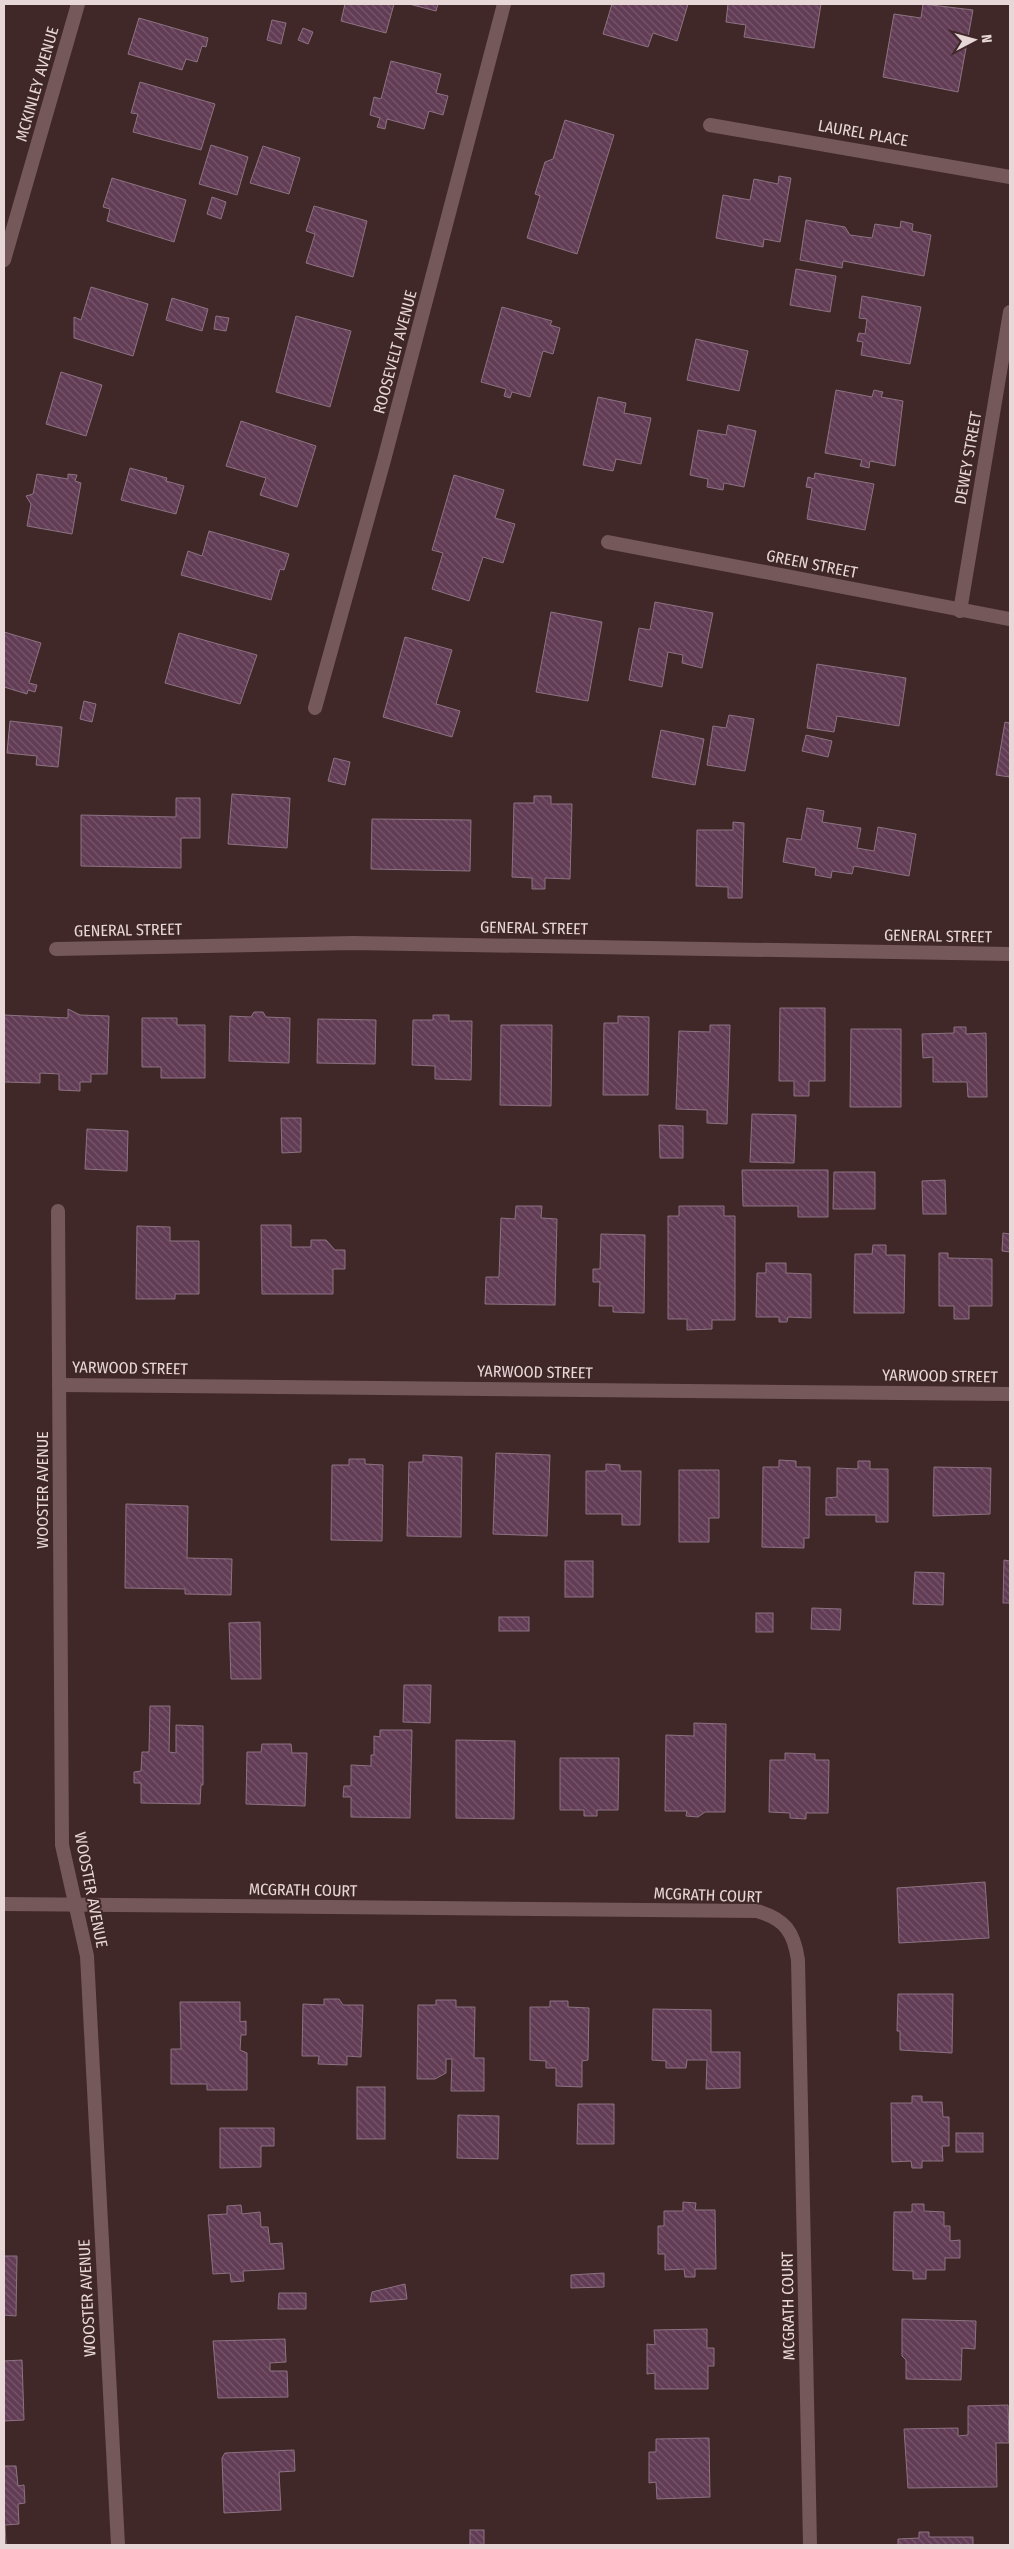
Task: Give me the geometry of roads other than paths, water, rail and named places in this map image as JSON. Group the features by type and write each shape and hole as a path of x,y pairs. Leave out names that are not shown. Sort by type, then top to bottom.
{"street":[{"name":"MCKINLEY AVENUE","path":"4,260 78,4"},
{"name":"ROOSEVELT AVENUE","path":"315,708 384,460 504,4"},
{"name":"LAUREL PLACE","path":"710,125 1010,177"},
{"name":"DEWEY STREET","path":"960,611 1010,312"},
{"name":"GREEN STREET","path":"608,542 960,611 1010,619"},
{"name":"GENERAL STREET","path":"56,949 353,943 1010,954"},
{"name":"WOOSTER AVENUE","path":"58,1211 62,1845 87,1956 118,2545"},
{"name":"YARWOOD STREET","path":"58,1385 1010,1394"},
{"name":"MCGRATH COURT","path":"4,1904 757,1911 773,1916 787,1928 796,1942 798,1960 810,2545"}]}
